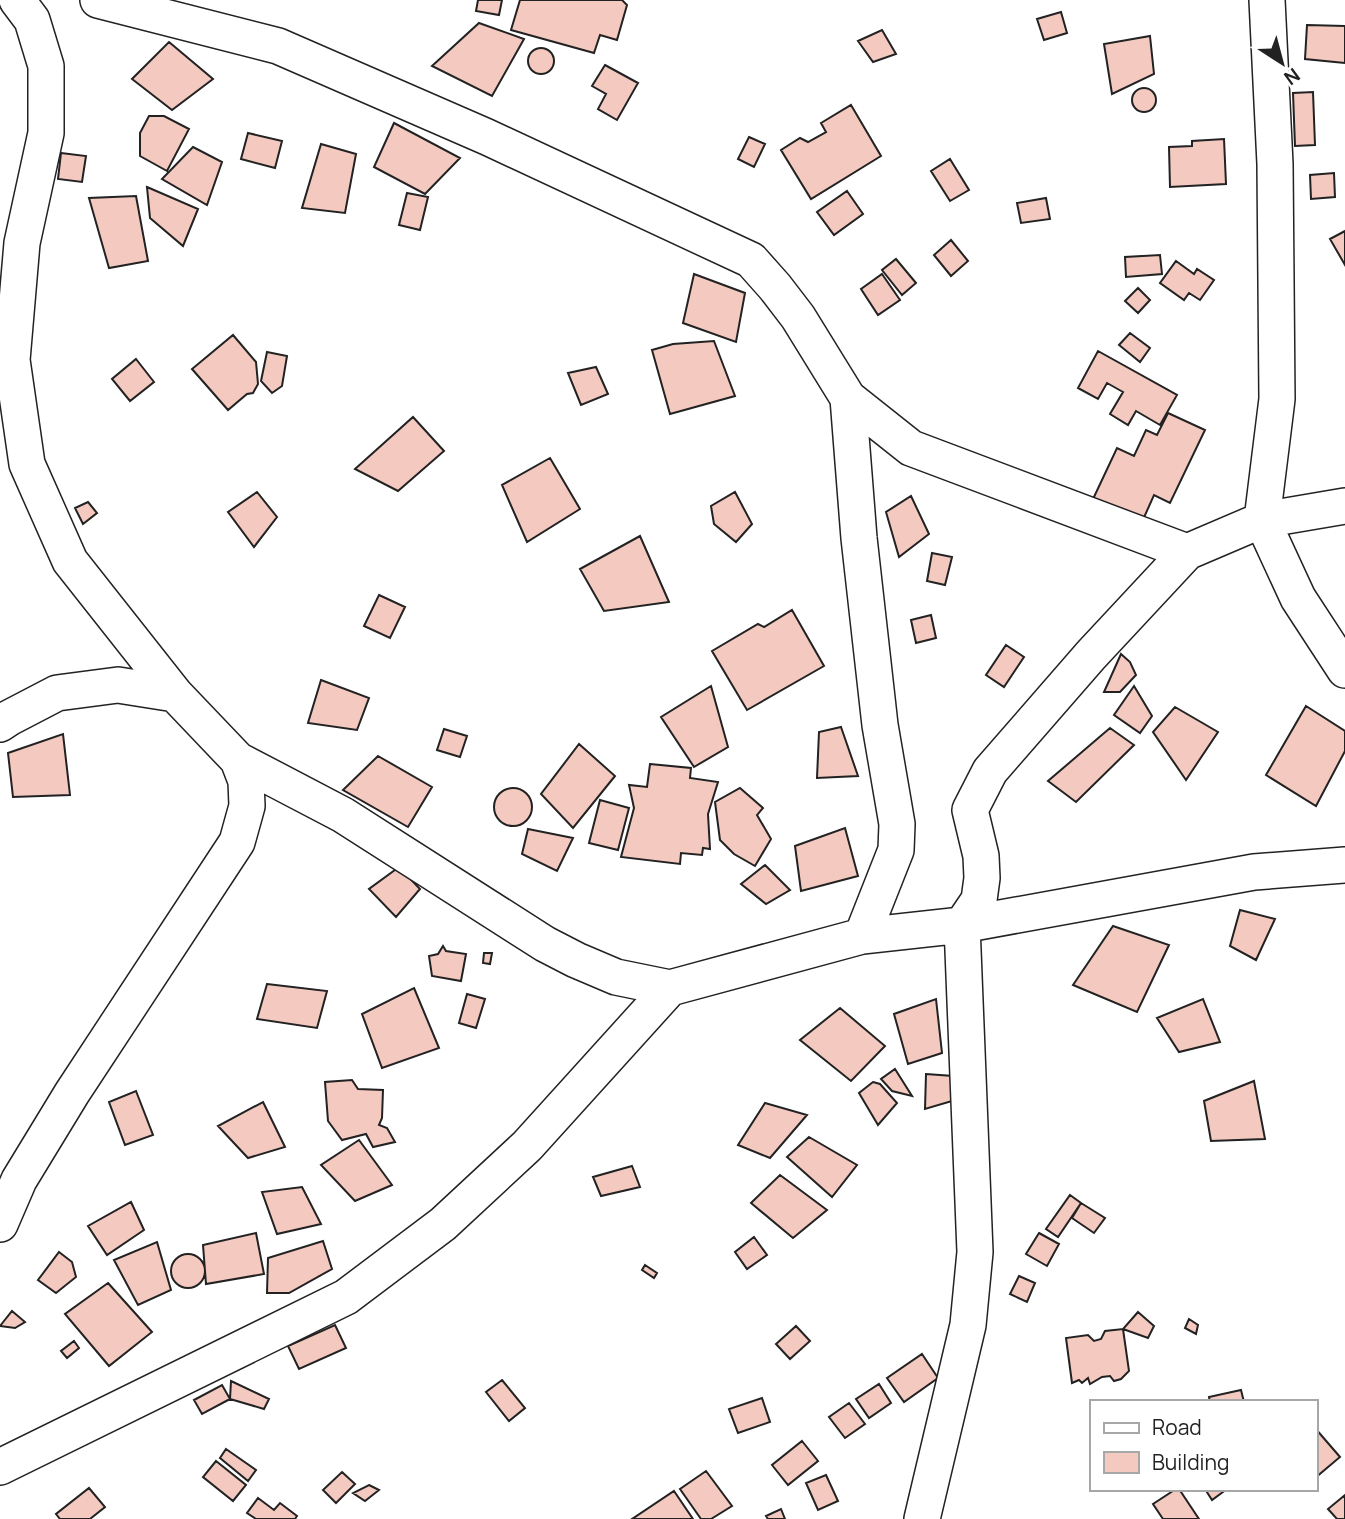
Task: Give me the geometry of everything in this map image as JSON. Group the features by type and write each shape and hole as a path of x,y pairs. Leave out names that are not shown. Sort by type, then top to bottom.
{"street":[{"path":"17,0 32,20 46,65 46,133 22,243 10,266 12,360 27,464 70,561 175,694 238,760 343,815 565,955 616,977 670,988 862,936 962,925 1254,872 1345,865"},
{"path":"98,0 278,46 487,137 751,260 798,317 848,398 911,448 1187,552"},
{"path":"1267,0 1275,164 1277,399 1262,520 1298,598 1345,670"},
{"path":"848,398 859,538 878,712 897,824 896,850 862,936"},
{"path":"922,1519 968,1325 975,1252 962,925 978,900 982,878 981,856 970,810 990,771 1091,655 1187,552 1262,520 1345,506"},
{"path":"0,724 57,693 118,685 175,694"},
{"path":"0,1224 19,1180 72,1093 237,842 247,806 246,781 238,760"},
{"path":"0,1467 346,1297 443,1224 527,1146 670,988"}],"building":[{"path":"478,0 502,0 499,15 476,11"},
{"path":"520,0 622,0 627,5 617,40 600,35 594,53 511,30"},
{"path":"1061,12 1067,33 1044,40 1037,19"},
{"path":"479,23 524,39 492,96 432,66"},
{"path":"1307,25 1345,26 1345,63 1305,59"},
{"path":"882,30 896,54 873,62 858,41"},
{"path":"1150,36 1154,74 1112,94 1104,44"},
{"path":"169,42 213,79 172,110 132,79"},
{"path":"541,48 551,51 554,61 551,71 541,74 531,71 528,61 531,51"},
{"path":"605,65 638,83 617,120 598,109 606,94 592,86"},
{"path":"1139,88 1149,88 1156,95 1156,105 1149,112 1139,112 1132,105 1132,95"},
{"path":"1313,92 1315,145 1295,146 1293,93"},
{"path":"851,105 881,156 811,199 781,150 800,138 808,142 826,132 821,123"},
{"path":"149,116 164,116 189,129 167,171 140,156 140,133"},
{"path":"394,123 460,158 425,194 374,167"},
{"path":"248,133 282,141 275,168 241,159"},
{"path":"749,137 765,144 754,167 738,159"},
{"path":"1224,139 1226,184 1170,187 1169,147 1192,146 1192,141"},
{"path":"321,144 356,154 345,213 302,208"},
{"path":"193,147 222,162 207,205 162,179"},
{"path":"61,153 86,156 82,182 58,179"},
{"path":"950,159 969,190 950,201 931,171"},
{"path":"1334,173 1335,197 1311,199 1310,175"},
{"path":"147,187 198,209 183,246 150,218"},
{"path":"847,191 863,214 834,235 817,212"},
{"path":"407,193 428,197 420,230 399,225"},
{"path":"136,196 148,261 109,268 89,198"},
{"path":"1046,198 1050,219 1021,223 1017,203"},
{"path":"1345,231 1345,265 1330,239"},
{"path":"951,240 968,261 951,276 934,255"},
{"path":"1160,255 1162,274 1126,277 1125,257"},
{"path":"896,259 916,283 902,295 882,270"},
{"path":"1176,261 1194,274 1197,269 1214,280 1200,300 1189,293 1184,300 1160,283"},
{"path":"694,274 745,293 736,342 683,323"},
{"path":"882,274 900,300 878,315 861,289"},
{"path":"1138,288 1150,300 1138,313 1125,301"},
{"path":"1130,333 1150,348 1140,362 1119,345"},
{"path":"233,335 256,362 258,384 253,393 247,394 228,410 192,369"},
{"path":"714,341 735,396 670,414 652,350 673,344"},
{"path":"1098,351 1177,395 1160,425 1136,411 1128,425 1110,414 1123,392 1107,383 1098,399 1078,388"},
{"path":"267,352 287,356 282,386 272,393 261,381"},
{"path":"136,359 154,382 130,401 112,379"},
{"path":"596,367 608,394 581,405 568,373"},
{"path":"1168,413 1205,430 1170,503 1154,495 1142,522 1093,499 1117,448 1134,456 1146,430 1157,435"},
{"path":"413,417 444,451 398,491 355,469"},
{"path":"550,458 580,509 527,542 502,485"},
{"path":"257,492 277,517 254,547 228,512"},
{"path":"735,492 752,524 736,542 714,524 711,506"},
{"path":"911,496 929,534 899,557 886,512"},
{"path":"88,502 97,513 83,524 75,508"},
{"path":"640,536 669,602 604,611 580,569"},
{"path":"932,553 952,557 945,585 927,581"},
{"path":"379,595 405,607 390,638 364,626"},
{"path":"792,610 824,666 747,710 712,651 758,624 764,627"},
{"path":"931,615 936,638 916,643 911,620"},
{"path":"1006,645 1024,657 1004,687 986,675"},
{"path":"1121,654 1130,662 1136,675 1120,692 1104,692"},
{"path":"321,680 369,698 357,730 308,723"},
{"path":"711,686 728,747 694,767 661,717"},
{"path":"1134,686 1152,716 1140,733 1114,715"},
{"path":"1306,706 1345,731 1345,751 1316,806 1266,775"},
{"path":"1175,707 1218,732 1186,780 1153,732"},
{"path":"841,727 858,776 817,778 819,732"},
{"path":"1110,728 1134,745 1076,802 1048,781"},
{"path":"444,729 467,736 460,757 437,750"},
{"path":"63,734 70,795 13,797 8,753"},
{"path":"579,744 615,776 573,828 541,794"},
{"path":"378,756 432,787 408,827 343,790"},
{"path":"650,764 691,768 690,778 718,782 708,814 710,849 703,848 702,855 681,853 680,864 621,857 634,808 629,785 647,787"},
{"path":"513,788 527,793 532,807 527,821 513,826 499,821 494,807 499,793"},
{"path":"740,788 763,808 757,815 771,839 755,866 734,854 720,840 715,802"},
{"path":"600,800 629,808 618,850 589,843"},
{"path":"845,828 858,876 801,891 795,846"},
{"path":"528,829 573,838 557,871 522,854"},
{"path":"765,865 790,890 766,904 741,884"},
{"path":"399,867 420,889 396,917 369,889"},
{"path":"1240,910 1275,919 1256,960 1230,946"},
{"path":"1113,926 1169,945 1137,1012 1073,985"},
{"path":"443,946 446,951 466,954 461,981 432,976 429,956 438,954"},
{"path":"484,953 492,953 490,964 483,963"},
{"path":"267,984 327,991 317,1028 257,1019"},
{"path":"414,988 439,1048 382,1068 362,1014"},
{"path":"467,994 485,999 476,1028 459,1023"},
{"path":"936,999 942,1053 908,1064 894,1014"},
{"path":"1203,999 1220,1042 1179,1052 1157,1018"},
{"path":"840,1008 885,1046 851,1081 800,1040"},
{"path":"895,1069 912,1096 892,1091 881,1079"},
{"path":"926,1074 953,1076 952,1101 925,1109"},
{"path":"352,1080 358,1089 383,1090 382,1118 379,1125 387,1128 395,1142 373,1147 366,1134 342,1140 328,1121 325,1082"},
{"path":"1254,1081 1265,1139 1211,1141 1204,1101"},
{"path":"873,1082 880,1084 897,1103 878,1125 859,1093"},
{"path":"136,1091 153,1135 125,1145 109,1102"},
{"path":"263,1102 285,1147 248,1158 218,1126"},
{"path":"765,1103 807,1115 770,1158 738,1145"},
{"path":"809,1137 857,1165 832,1197 787,1157"},
{"path":"359,1140 392,1185 355,1201 321,1165"},
{"path":"632,1166 640,1187 601,1196 593,1177"},
{"path":"780,1175 827,1210 793,1238 751,1203"},
{"path":"302,1187 321,1224 277,1234 262,1192"},
{"path":"1070,1195 1081,1203 1058,1237 1046,1229"},
{"path":"131,1202 144,1230 107,1255 88,1226"},
{"path":"1081,1203 1105,1218 1094,1233 1072,1218"},
{"path":"256,1233 264,1274 206,1284 203,1245"},
{"path":"1039,1233 1059,1244 1047,1266 1026,1254"},
{"path":"754,1237 767,1255 747,1269 735,1252"},
{"path":"323,1241 332,1269 289,1293 267,1293 268,1258"},
{"path":"157,1242 171,1290 138,1305 114,1260"},
{"path":"59,1252 72,1262 76,1277 56,1293 38,1280"},
{"path":"188,1254 200,1259 205,1271 200,1283 188,1288 176,1283 171,1271 176,1259"},
{"path":"645,1265 657,1273 654,1278 642,1270"},
{"path":"1019,1276 1035,1283 1027,1302 1010,1294"},
{"path":"108,1283 152,1332 109,1366 65,1314"},
{"path":"12,1311 25,1322 15,1328 0,1326"},
{"path":"1138,1312 1154,1326 1148,1338 1123,1329"},
{"path":"1189,1319 1198,1325 1196,1334 1185,1328"},
{"path":"335,1325 346,1348 299,1369 288,1346"},
{"path":"796,1326 810,1341 790,1359 776,1344"},
{"path":"1123,1329 1129,1371 1121,1379 1114,1381 1110,1376 1090,1384 1088,1378 1082,1383 1079,1380 1072,1383 1066,1338 1088,1335 1094,1341 1101,1339 1105,1331"},
{"path":"74,1341 79,1348 67,1358 61,1351"},
{"path":"922,1354 938,1378 904,1402 887,1378"},
{"path":"502,1380 525,1408 509,1421 486,1392"},
{"path":"231,1381 269,1399 264,1409 230,1399"},
{"path":"879,1384 891,1403 869,1418 856,1399"},
{"path":"222,1385 230,1399 202,1414 194,1400"},
{"path":"1241,1390 1244,1400 1210,1400 1209,1397"},
{"path":"762,1398 770,1422 738,1433 729,1409"},
{"path":"849,1403 865,1424 845,1438 829,1417"},
{"path":"1317,1430 1340,1457 1317,1476"},
{"path":"802,1441 818,1461 788,1485 772,1465"},
{"path":"226,1449 256,1470 248,1481 220,1458"},
{"path":"216,1461 246,1485 233,1501 203,1477"},
{"path":"706,1471 732,1506 711,1519 701,1519 680,1489"},
{"path":"342,1472 355,1484 336,1503 323,1490"},
{"path":"826,1475 838,1501 818,1510 806,1483"},
{"path":"369,1485 379,1490 365,1501 353,1493"},
{"path":"89,1488 105,1507 90,1519 60,1519 56,1514"},
{"path":"674,1491 693,1519 632,1519"},
{"path":"1173,1491 1180,1491 1199,1519 1163,1519 1153,1504"},
{"path":"1206,1491 1224,1491 1212,1500"},
{"path":"1345,1495 1345,1519 1337,1519 1328,1509"},
{"path":"258,1498 274,1510 280,1503 297,1516 295,1519 256,1519 247,1513"},
{"path":"781,1509 785,1519 768,1519 766,1516"}]}
